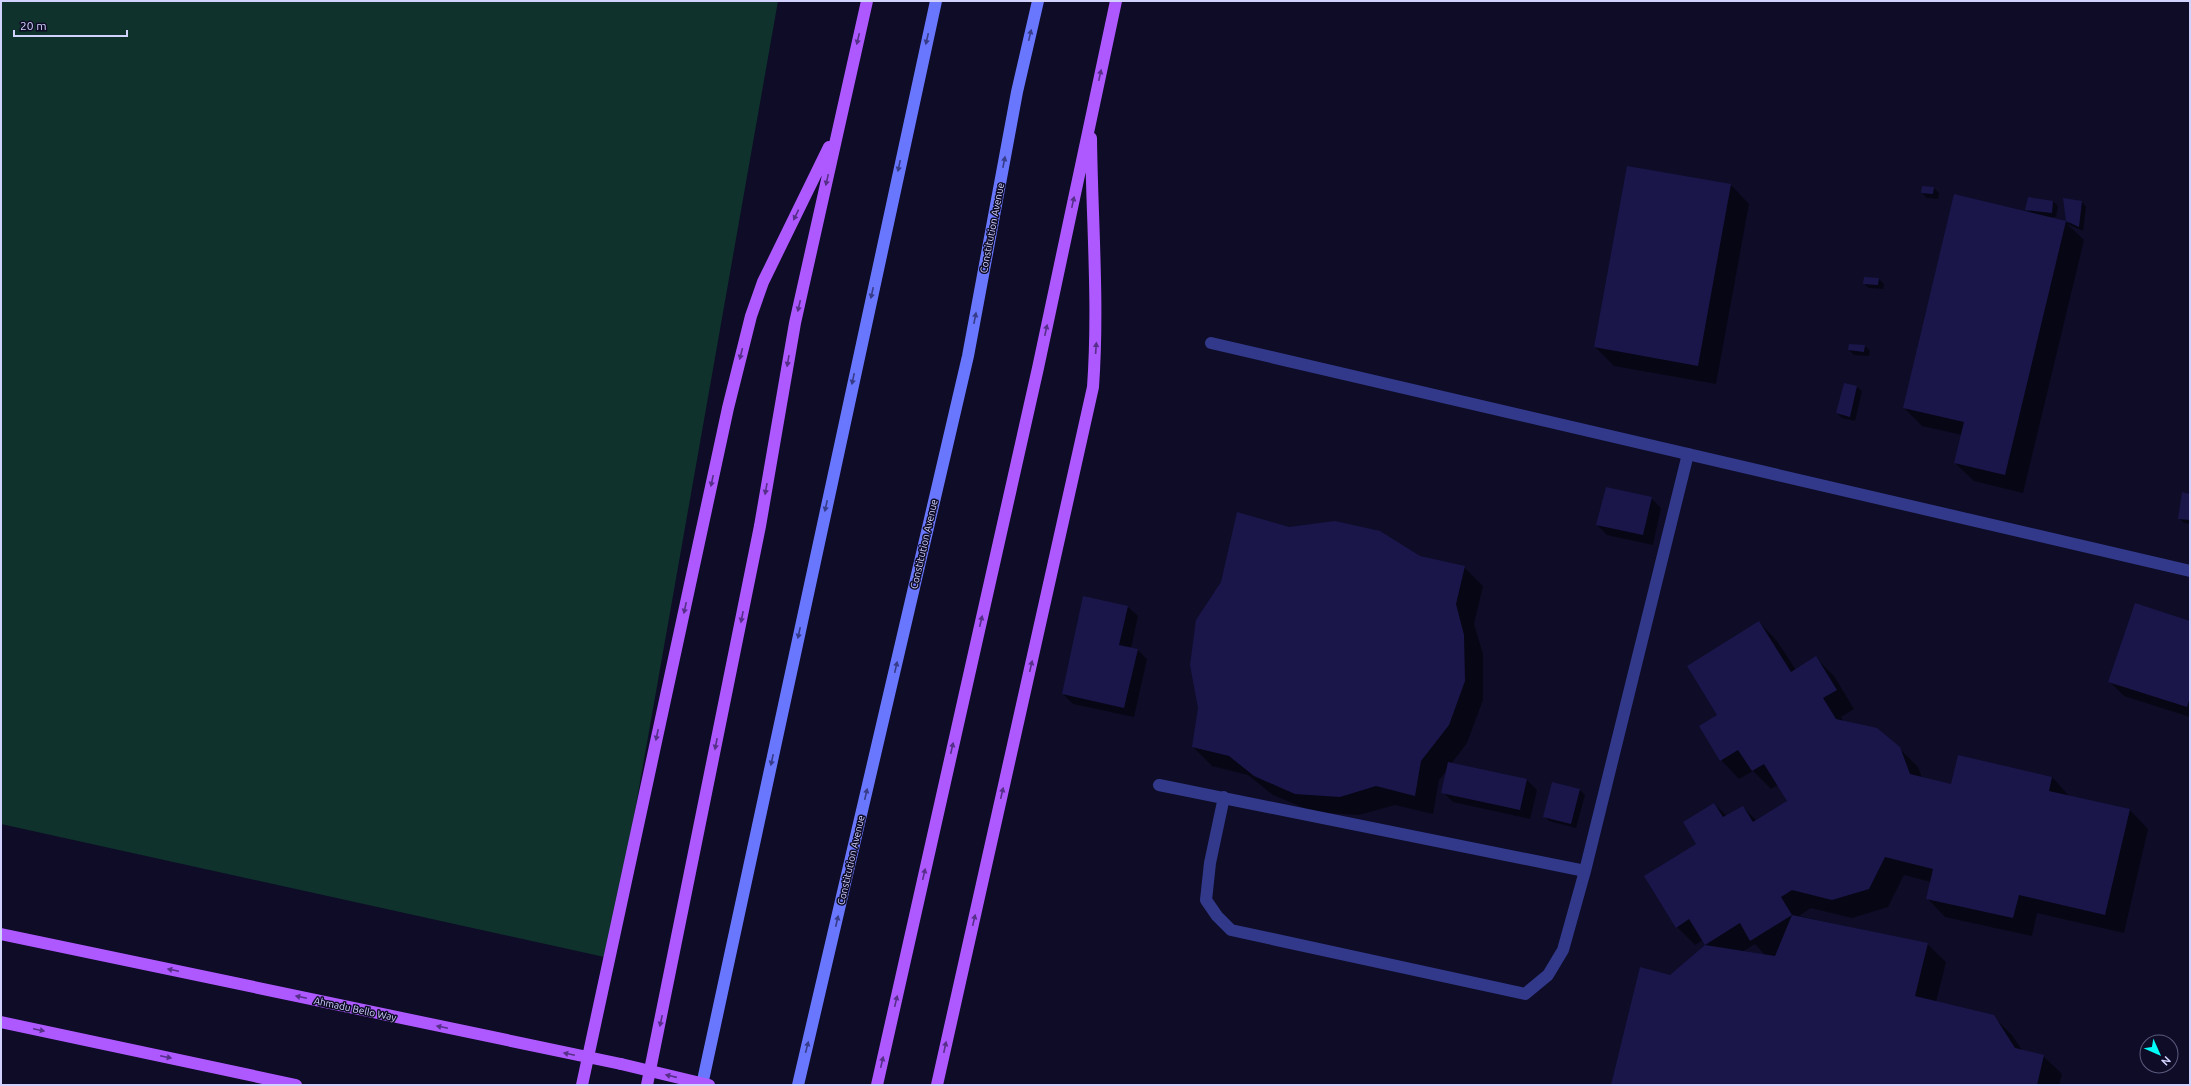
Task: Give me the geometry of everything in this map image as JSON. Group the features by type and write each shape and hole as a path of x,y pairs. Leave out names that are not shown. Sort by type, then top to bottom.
{"main road":[{"path":"647,1085 760,526 795,323 867,1"},
{"path":"702,1085 861,341 936,1"},
{"name":"Constitution Avenue","path":"798,1085 968,356 1017,92 1038,1"},
{"path":"877,1085 1038,368 1116,1"},
{"path":"937,1085 1093,386 1097,334 1092,220 1091,115"},
{"path":"582,1085 728,408 751,316 763,282 838,130"},
{"name":"Ahmadu Bello Way","path":"1,934 621,1064 709,1085"},
{"path":"1,1022 296,1085"}],"street":[{"path":"1210,343 2190,571"},
{"path":"1224,797 1210,863 1206,900 1217,916 1231,930 1525,994 1548,975 1563,950 1585,871 1688,454"},
{"path":"1159,785 1585,871"}],"green space":[{"path":"1,1 778,1 609,958 1,824"}],"building":[{"path":"1627,166 1731,184 1698,366 1594,347"},
{"path":"1922,186 1934,187 1933,194 1921,193"},
{"path":"1954,194 2066,221 2005,475 1954,463 1964,422 1903,408"},
{"path":"2028,197 2053,201 2052,213 2025,210"},
{"path":"2063,198 2082,201 2079,227 2066,221"},
{"path":"1864,277 1879,278 1878,285 1863,284"},
{"path":"1849,344 1865,345 1864,352 1848,350"},
{"path":"1844,383 1857,386 1850,417 1836,413"},
{"path":"1606,487 1652,497 1643,535 1596,525"},
{"path":"2182,492 2190,494 2190,520 2178,519"},
{"path":"1237,512 1289,527 1335,521 1380,531 1420,556 1465,566 1456,604 1464,635 1465,681 1449,725 1421,761 1415,796 1376,786 1340,797 1295,794 1254,776 1229,756 1192,747 1198,708 1190,665 1196,620 1221,582"},
{"path":"1083,596 1128,606 1119,645 1138,649 1124,708 1062,694"},
{"path":"2135,603 2190,621 2190,697 2187,707 2108,682"},
{"path":"1759,621 1791,672 1816,656 1837,690 1823,698 1836,719 1877,728 1900,747 1910,774 1951,784 1958,755 2052,777 2049,791 2130,809 2105,915 2019,895 2013,918 1926,899 1933,869 1885,857 1869,889 1832,900 1792,890 1781,897 1792,915 1750,941 1740,923 1705,945 1689,919 1676,928 1644,876 1696,844 1683,822 1714,803 1723,817 1743,806 1753,822 1787,801 1764,764 1752,771 1738,750 1720,761 1699,726 1717,715 1687,666"},
{"path":"1448,762 1527,779 1520,810 1441,793"},
{"path":"1552,782 1580,789 1571,824 1543,817"},
{"path":"1792,915 1928,943 1915,996 1994,1015 2015,1048 2044,1055 2037,1085 1611,1085 1640,967 1670,975 1705,945 1775,956"}]}
